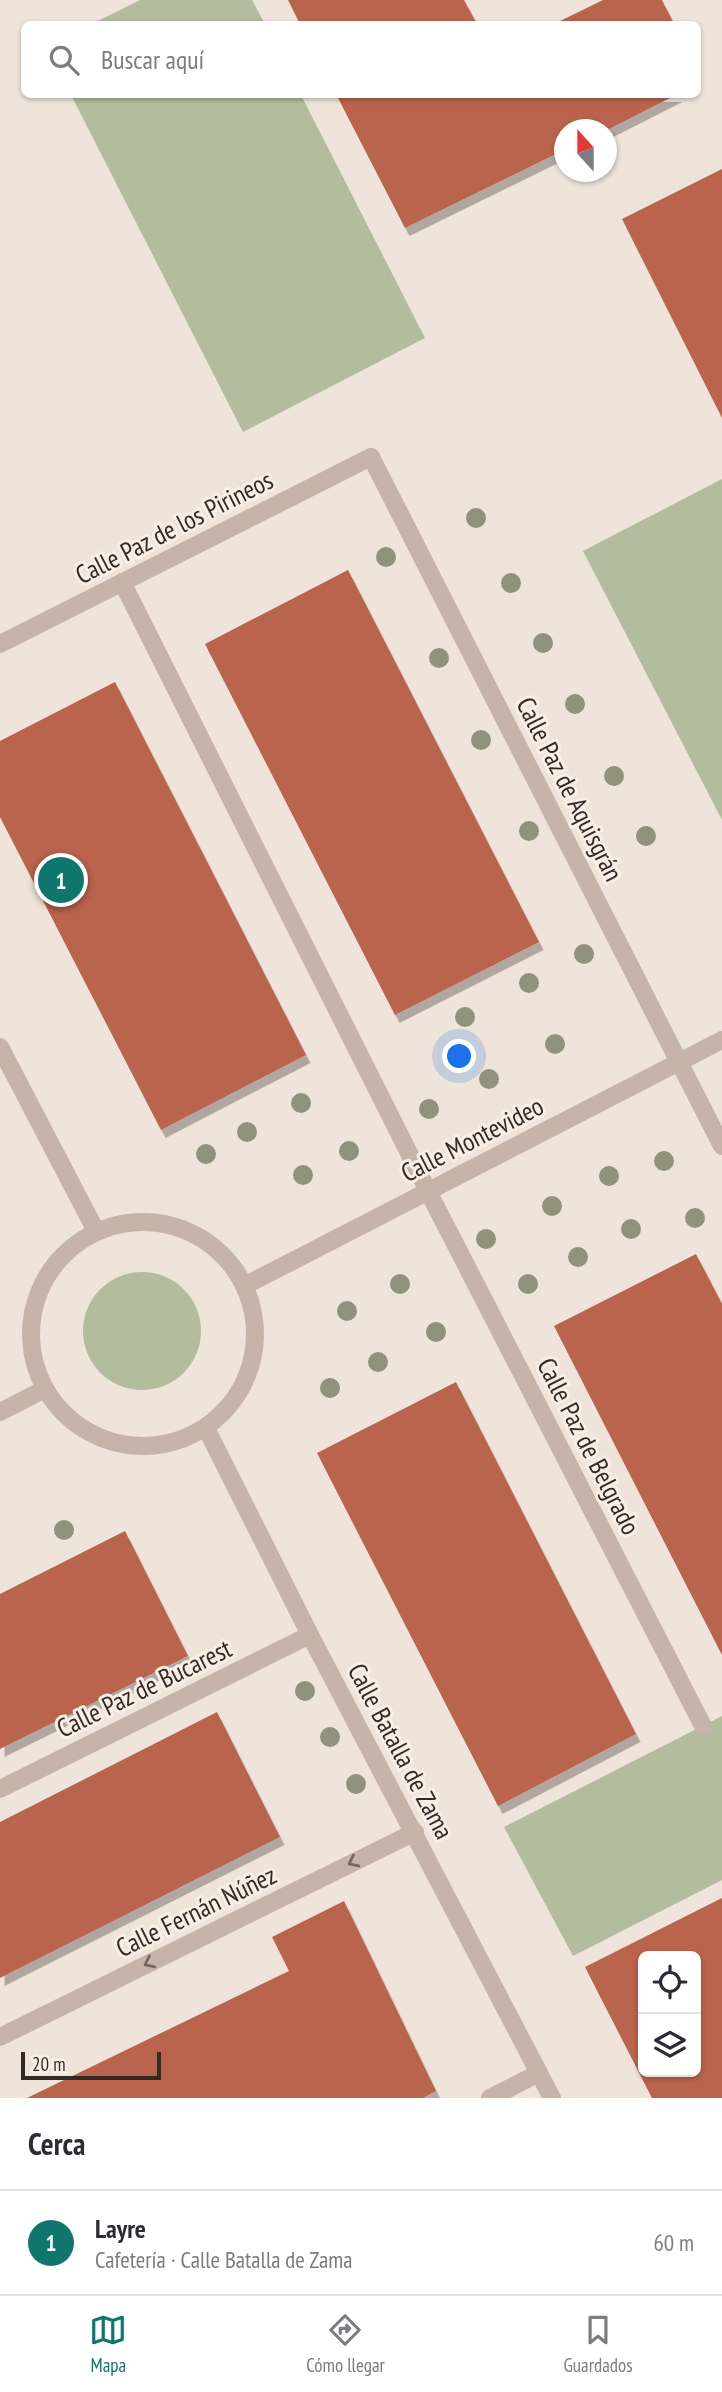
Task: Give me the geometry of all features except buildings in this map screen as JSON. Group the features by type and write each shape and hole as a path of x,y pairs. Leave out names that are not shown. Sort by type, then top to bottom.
{"street":[{"name":"Calle Paz de los Pirineos","path":"0,643 371,457"},
{"name":"Calle Paz de Aquisgrán","path":"371,457 722,1146"},
{"name":"Calle Paz de Belgrado","path":"122,582 428,1191 703,1726"},
{"name":"Calle Montevideo","path":"246,1285 722,1040"},
{"path":"0,1047 96,1231"},
{"path":"138,1221 182,1227 219,1250 246,1285 256,1323 253,1364 235,1400 206,1428 157,1446 130,1446 104,1440 60,1411 45,1389 32,1355 31,1318 43,1282 65,1252 96,1231 138,1221"},
{"path":"0,1412 45,1389"},
{"name":"Calle Batalla de Zama","path":"206,1428 310,1635 552,2098"},
{"name":"Calle Paz de Bucarest","path":"0,1788 310,1635"},
{"name":"Calle Fernán Núñez","path":"0,2037 415,1832"},
{"path":"490,2098 539,2073"}],"green space":[{"path":"140,0 252,0 263,21 98,21"},
{"path":"73,98 303,98 425,338 243,432"},
{"path":"722,479 722,820 583,551"},
{"path":"142,1272 165,1276 184,1289 197,1308 201,1331 197,1354 184,1373 165,1386 142,1390 119,1386 100,1373 87,1354 83,1331 87,1308 100,1289 119,1276"},
{"path":"722,1716 722,1880 573,1956 504,1827"}],"place":[{"name":"Layre","path":"61,880"}]}
